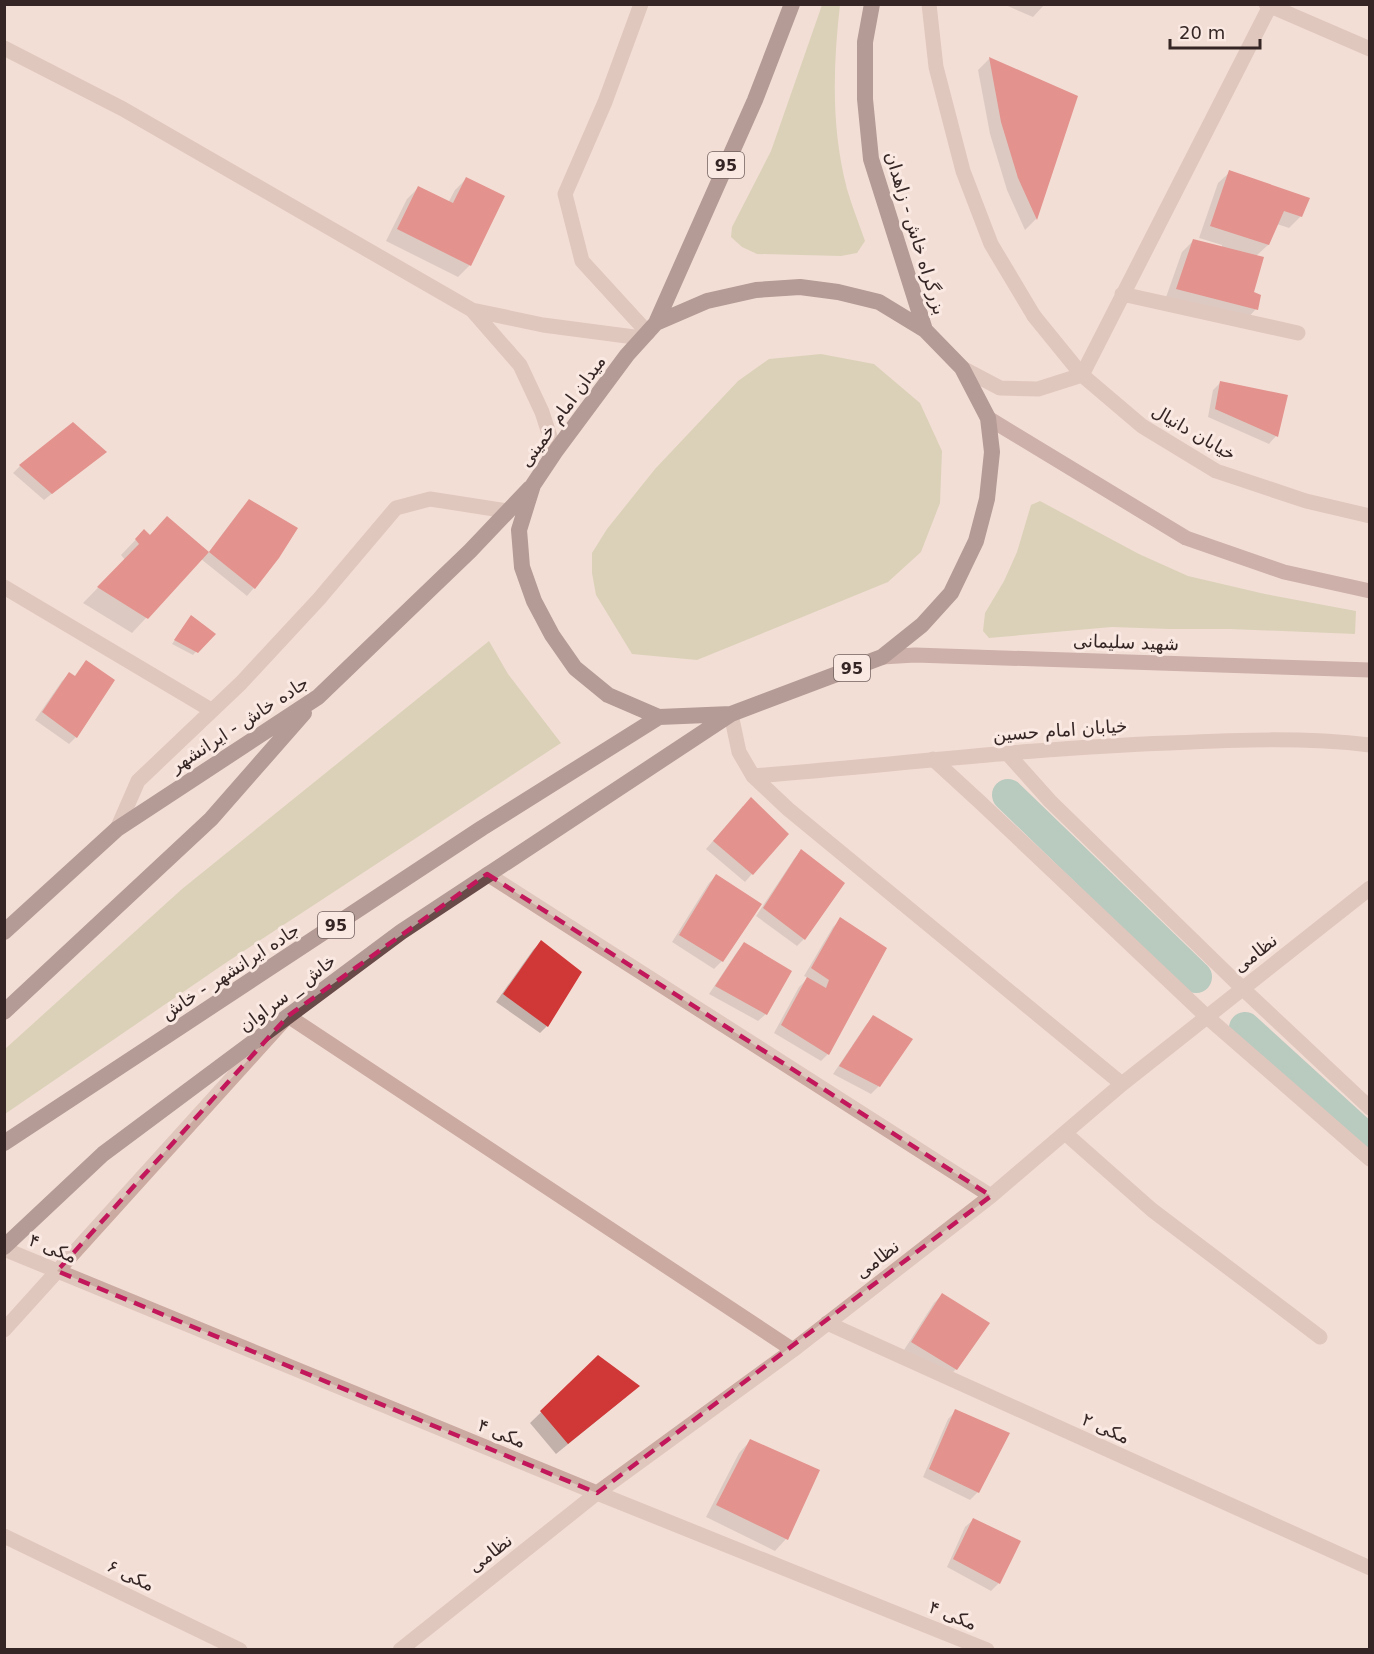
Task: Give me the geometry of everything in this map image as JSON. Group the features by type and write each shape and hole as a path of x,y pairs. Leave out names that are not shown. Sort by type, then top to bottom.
{"highway":[{"name":"95","path":"649,331 755,100 792,4"},
{"name":"بزرگراه خاش - زاهدان","path":"872,4 865,42 865,99 871,159 925,330"},
{"name":"میدان امام خمینی","path":"800,287 838,292 879,302 925,330 962,368 988,418 992,452 987,499 976,541 951,593 922,625 882,657 731,714 659,717 608,695 575,668 552,635 534,601 522,567 519,531 533,485 627,355 649,331 707,301 756,290 800,287"},
{"name":"جاده خاش - ایرانشهر","path":"4,932 117,829 318,697 470,551 533,485"},
{"path":"4,1012 211,819 318,697"},
{"name":"خاش _ سراوان","path":"4,1248 103,1154 401,932 731,714"},
{"name":"جاده ایرانشهر - خاش","path":"10,1139 482,828 659,717"}],"main road":[{"path":"988,418 1186,538 1284,572 1370,591"},
{"name":"شهید سلیمانی","path":"882,657 939,656 1370,670"}],"street":[{"path":"641,4 605,102 565,194 582,261 649,331"},
{"name":"خیابان دانیال","path":"929,4 936,67 963,171 991,244 1034,316 1082,375 1142,426 1216,471 1306,501 1370,516"},
{"path":"962,368 1000,388 1038,389 1082,375 1269,5 1370,49"},
{"path":"4,48 123,109 472,310 543,325 649,331"},
{"path":"1122,294 1298,333"},
{"path":"472,310 520,365 542,412 555,452"},
{"path":"117,829 138,781 242,682 320,599 396,508 430,499 507,511"},
{"path":"4,587 211,710"},
{"path":"731,714 739,752 753,776 788,809 1122,1084"},
{"name":"خیابان امام حسین","path":"753,776 1086,746 1325,740 1370,745"},
{"path":"1007,753 1050,801 1242,988 1370,1108"},
{"path":"933,759 1206,1016 1370,1159"},
{"path":"487,874 992,1196"},
{"name":"نظامی","path":"400,1650 597,1493 793,1350 992,1196 1122,1084 1370,888"},
{"path":"4,1330 288,1016 793,1350"},
{"path":"1065,1133 1152,1210 1320,1337"},
{"name":"مکی ۴","path":"4,1248 597,1493 987,1650"},
{"name":"مکی ۲","path":"827,1323 1370,1568"},
{"name":"مکی ۶","path":"4,1536 240,1650"}],"highlighted area":[{"path":"487,874 991,1196 597,1493 57,1271 288,1016"}],"green space":[{"path":"822,5 840,5 835,74 838,143 847,189 865,241 857,253 841,256 757,254 742,247 731,237 732,227 771,151"},
{"path":"821,354 874,364 920,403 942,451 940,503 921,552 888,582 697,660 632,654 596,595 592,573 592,553 607,529 655,469 738,381 769,359"},
{"path":"1040,501 1139,554 1188,576 1265,594 1356,611 1355,634 1112,627 989,638 983,631 985,613 1004,581 1017,552 1031,505"},
{"path":"489,641 508,674 561,743 227,962 5,1114 5,1049 182,889"}],"building":[{"path":"989,57 1078,96 1037,220 1018,178 1001,122"},
{"path":"1229,170 1310,198 1302,217 1284,211 1269,245 1210,226"},
{"path":"466,177 505,196 471,266 397,229 418,186 453,203"},
{"path":"1193,239 1264,257 1254,292 1261,295 1258,310 1176,289"},
{"path":"1220,381 1288,395 1278,437 1215,409"},
{"path":"73,422 107,452 52,494 19,465"},
{"path":"249,499 298,528 255,589 209,552"},
{"path":"167,516 209,552 148,619 97,587 139,544 135,539 144,529 150,535"},
{"path":"191,615 216,634 198,653 174,640"},
{"path":"86,660 115,680 77,738 42,712 69,672 75,676"},
{"path":"751,797 789,834 753,875 713,841"},
{"path":"801,849 845,883 805,940 763,908"},
{"path":"716,874 762,904 723,962 679,935"},
{"path":"840,917 887,948 829,1055 781,1025 807,977 826,988 829,980 811,968"},
{"path":"541,940 582,972 548,1027 503,994"},
{"path":"744,942 792,971 767,1015 715,986"},
{"path":"873,1015 913,1039 880,1087 839,1066"},
{"path":"942,1293 990,1323 957,1370 911,1342"},
{"path":"598,1355 640,1386 568,1444 540,1411"},
{"path":"955,1409 1010,1433 979,1493 929,1469"},
{"path":"750,1439 820,1470 788,1540 716,1505"},
{"path":"973,1518 1021,1541 1000,1584 953,1559"}],"waterway":[{"path":"1008,795 1196,977"},
{"path":"1245,1028 1370,1142"}]}
